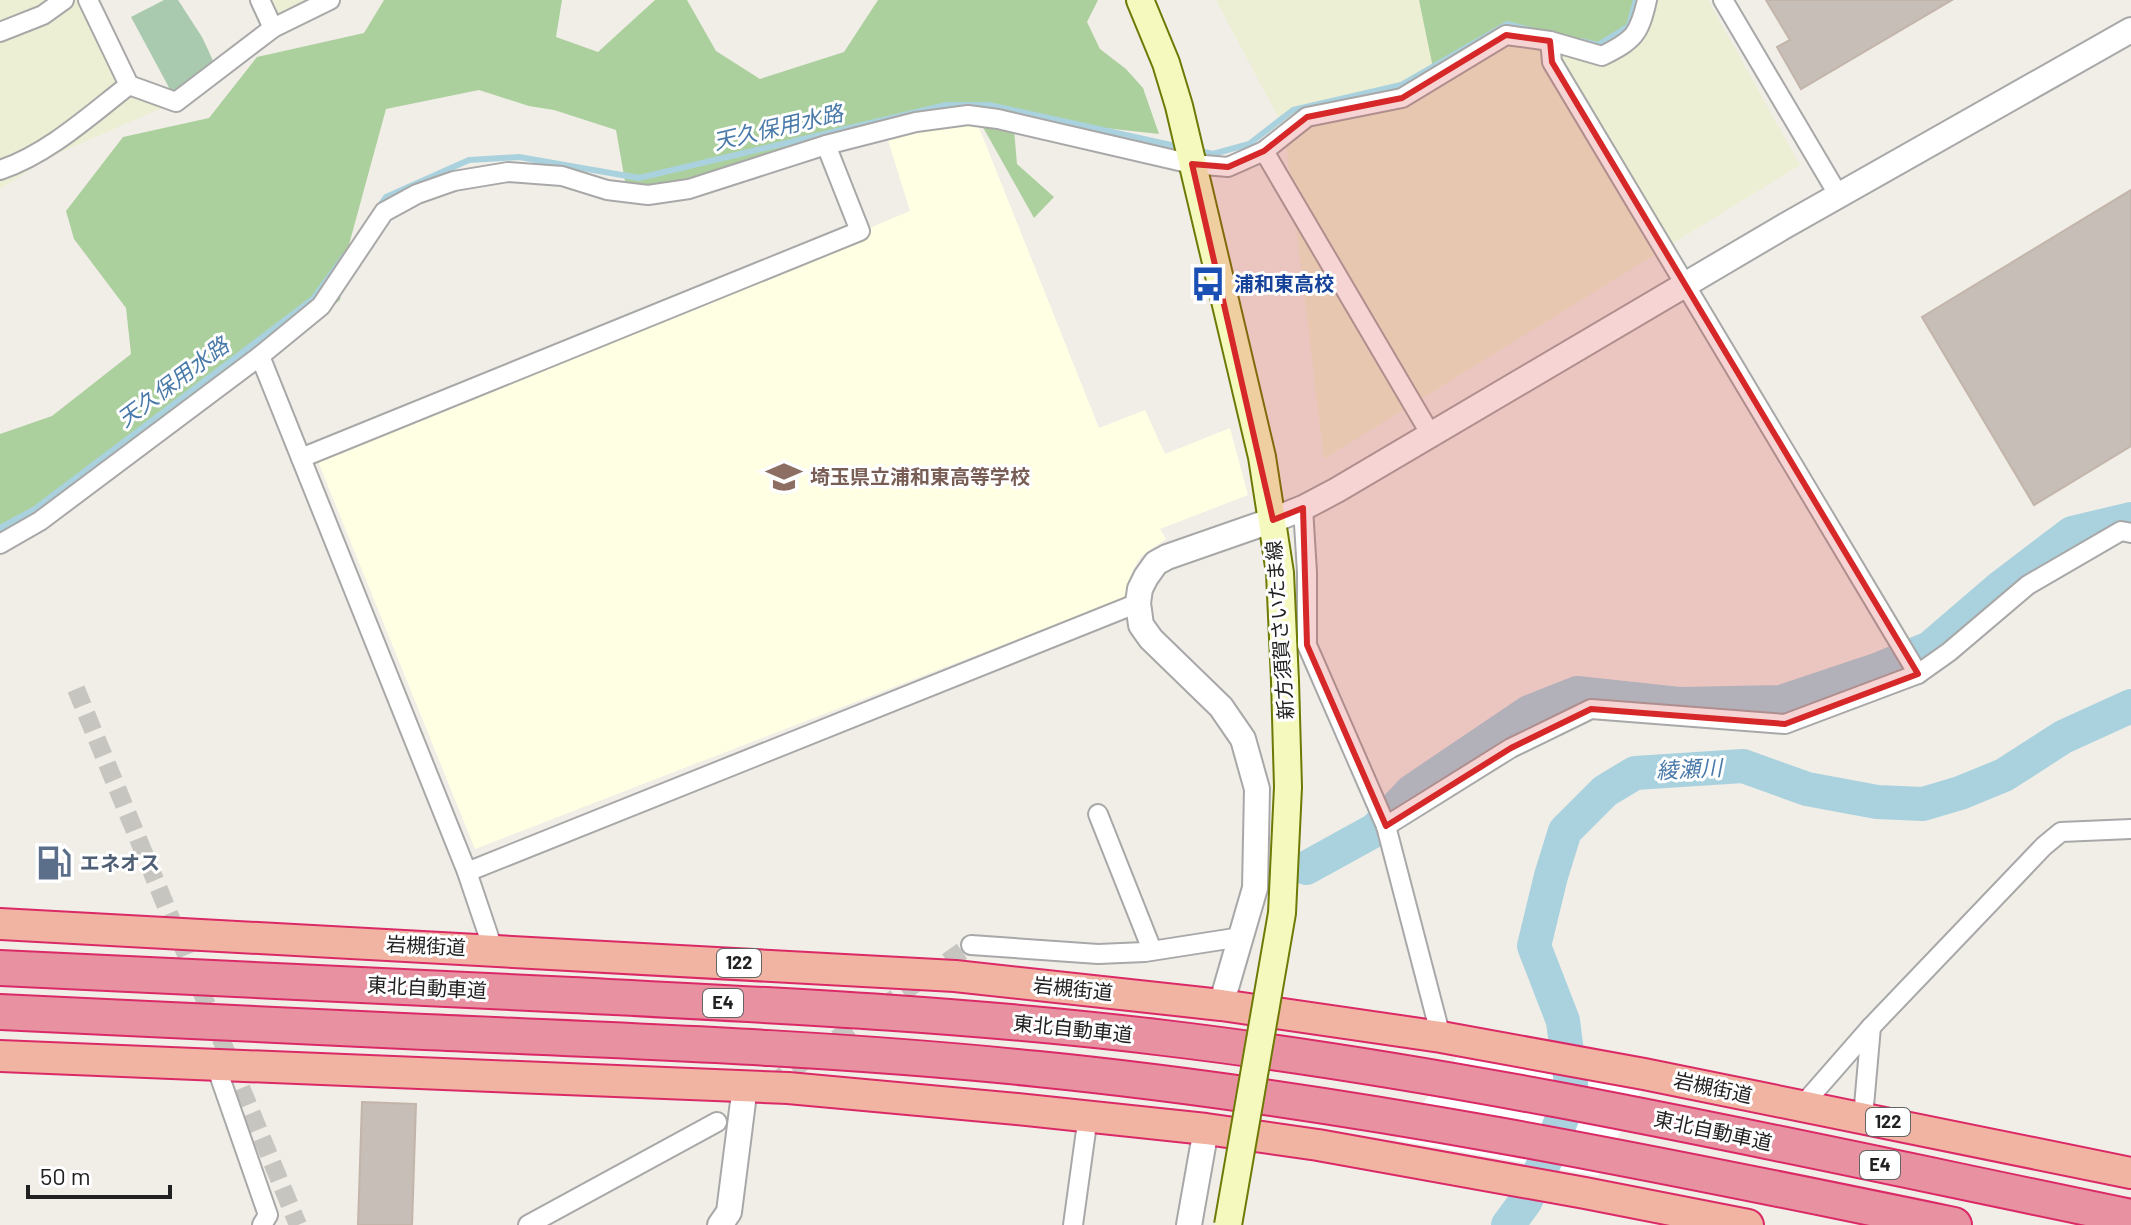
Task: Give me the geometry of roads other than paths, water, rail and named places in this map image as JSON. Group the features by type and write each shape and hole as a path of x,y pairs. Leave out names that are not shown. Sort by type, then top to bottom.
{"highway":[{"name":"岩槻街道","path":"0,924 955,976 1221,1005 1441,1037 1644,1074 2131,1173"},
{"name":"東北自動車道","path":"0,968 841,1009 1166,1038 1442,1079 1629,1114 2131,1217"},
{"name":"E4","path":"0,1012 677,1042 859,1053 1039,1069 1212,1089 1411,1118 1609,1154 1954,1225"},
{"path":"0,1056 788,1088 1088,1116 1336,1148 1748,1225"}],"main road":[{"name":"新方須賀さいたま線","path":"1140,0 1166,63 1192,164 1250,402 1280,573 1288,787 1282,913 1228,1225"}],"street":[{"path":"0,32 43,15 64,0"},
{"path":"88,0 129,85 176,102 273,28 330,0"},
{"path":"260,0 273,28"},
{"path":"0,544 40,521 260,356 321,306 384,212 417,194 454,181 508,172 562,176 607,190 648,195 689,189 826,145 916,122 968,115 998,119 1192,164 1228,167 1264,151 1307,117 1402,98 1506,35 1550,41 1602,56 1622,46 1641,27 1647,0"},
{"path":"1723,0 1839,196"},
{"path":"1221,1005 1255,888 1257,789 1243,739 1221,707 1151,639 1141,625 1138,603 1146,577 1156,563 1303,508 1686,284 2131,30"},
{"path":"1550,41 1552,62 1912,663"},
{"path":"0,170 62,137 129,85"},
{"path":"301,458 860,231 826,145"},
{"path":"1264,151 1431,435"},
{"path":"260,356 467,872 493,949"},
{"path":"1303,508 1307,645 1386,826 1441,1037"},
{"path":"1386,826 1511,748 1591,709 1785,724 1912,663 1949,652 2028,585 2121,531 2131,533"},
{"path":"467,872 1138,603"},
{"path":"1098,814 1152,950"},
{"path":"1801,1107 1871,1027 2044,846 2061,832 2131,829"},
{"path":"971,945 1098,954 1152,950 1241,937"},
{"path":"1863,1117 1871,1027"},
{"path":"215,1063 268,1215 262,1225"},
{"path":"720,1225 729,1212 745,1086"},
{"path":"1073,1225 1088,1116"},
{"path":"528,1225 717,1122"},
{"path":"1189,1225 1206,1129"}],"waterway":[{"name":"天久保用水路","path":"1581,41 1598,45 1629,26 1636,0"},
{"name":"天久保用水路","path":"1195,150 1213,154 1249,144 1293,110 1401,85 1507,24 1531,30"},
{"name":"天久保用水路","path":"379,207 386,197 469,160 519,157 639,178 946,105 989,105 1180,147"},
{"name":"天久保用水路","path":"0,528 35,509 313,299 345,255"},
{"path":"1306,868 1375,830 1412,791 1529,712 1577,693 1679,704 1781,702 1930,648 2001,587 2072,533 2131,519"},
{"name":"綾瀬川","path":"1508,1225 1525,1202 1548,1155 1572,1092 1563,1021 1534,946 1565,831 1605,791 1635,773 1743,766 1807,789 1877,802 1923,804 2004,775 2063,737 2131,706"}],"tunnel":[{"path":"76,689 298,1225"},
{"path":"770,1085 971,945"}],"place":[{"name":"浦和東高校","path":"1208,284"},
{"name":"埼玉県立浦和東高等学校","path":"784,477"},
{"name":"エネオス","path":"54,863"}]}
